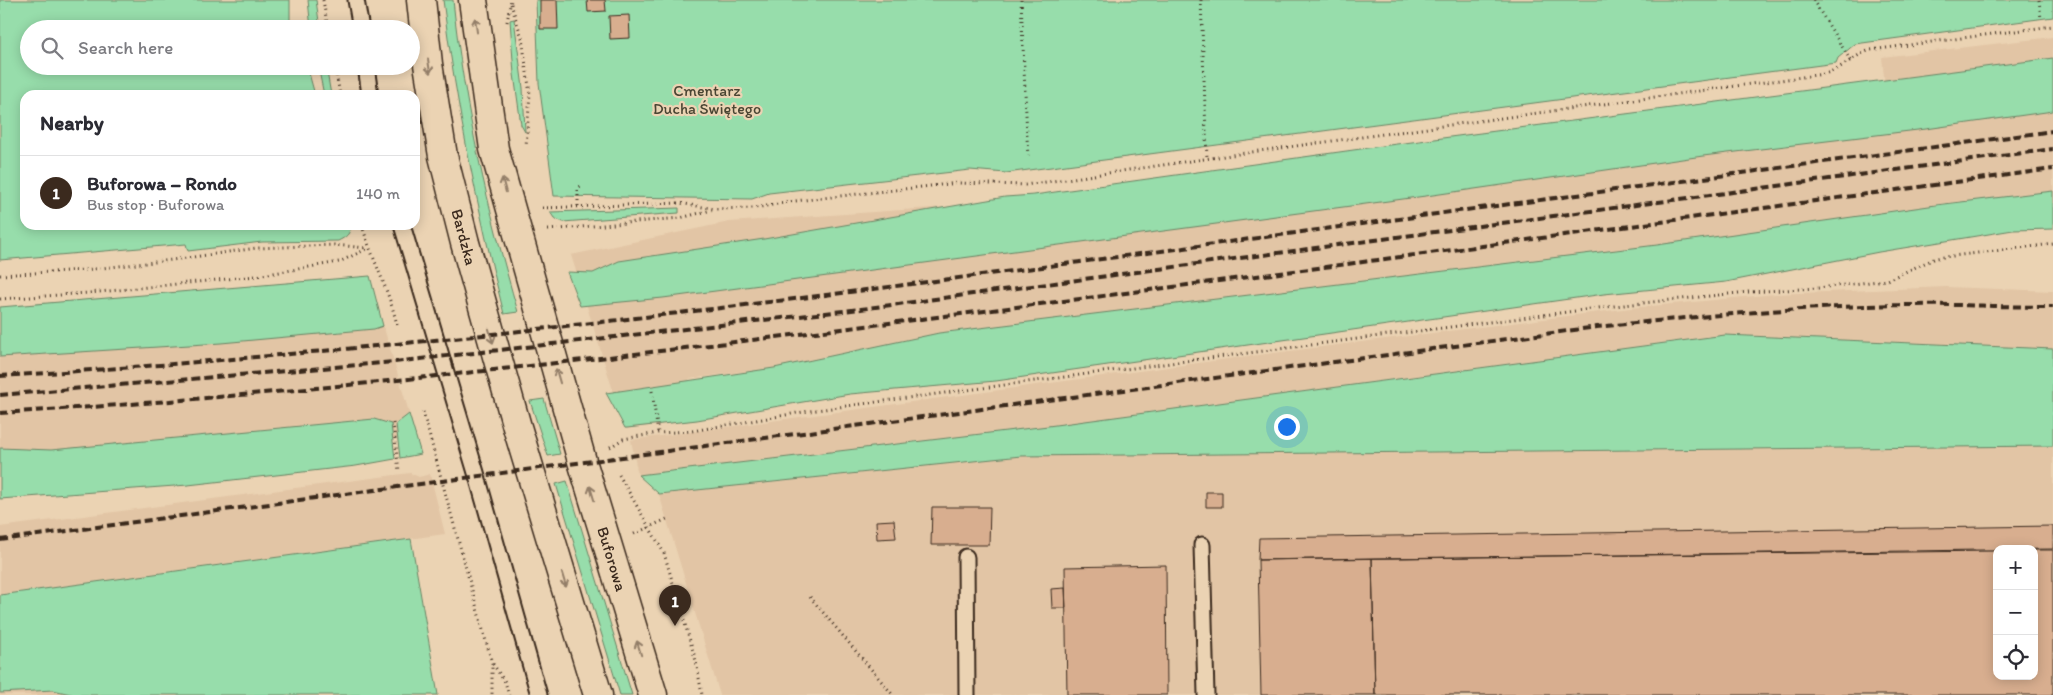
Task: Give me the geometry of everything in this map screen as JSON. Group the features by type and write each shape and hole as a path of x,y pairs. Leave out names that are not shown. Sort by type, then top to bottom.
{"main road":[{"name":"Bardzka","path":"421,0 428,64 443,156 465,243 598,695"},
{"name":"Buforowa","path":"473,0 494,149 571,423 653,695"}],"lane":[{"path":"356,0 359,20"},
{"path":"367,75 369,90"},
{"path":"403,230 477,476 539,695"},
{"path":"1202,545 1206,695"},
{"path":"966,556 967,695"}],"path":[{"path":"323,0 326,20"},
{"path":"1021,0 1028,159"},
{"path":"1202,0 1207,159"},
{"path":"1813,0 1851,62"},
{"path":"2039,0 2040,19"},
{"path":"511,2 522,38 530,94 526,146"},
{"path":"540,208 680,203 715,209 755,208 796,201 958,183 1025,185 1824,74 1838,70 1862,53 1871,50 2053,26"},
{"path":"337,75 339,90"},
{"path":"578,206 578,188 582,185"},
{"path":"546,230 680,218 715,209"},
{"path":"364,230 382,277 397,324"},
{"path":"610,447 623,439 658,433 692,431 809,411 1178,362 1605,307 1887,280 1936,258 2053,244"},
{"path":"0,275 84,270 257,248 334,245 369,248"},
{"path":"0,299 89,294 256,276 339,262 369,248"},
{"path":"652,391 658,433"},
{"path":"423,412 492,663 492,695"},
{"path":"393,423 399,470"},
{"path":"618,474 664,554 696,661 702,695"},
{"path":"634,534 668,518"},
{"path":"810,597 893,695"},
{"path":"492,663 505,682 509,695"}],"shaded area":[{"path":"2053,37 2053,191 1936,205 1657,245 939,333 774,368 689,379 697,420 625,429 571,255 729,222 1047,200 1885,87 1882,57"},
{"path":"370,276 416,436 0,474 0,307"},
{"path":"1946,287 2053,291 2053,349 1725,335 1048,426 638,475 631,440 1250,356 1631,308 1776,294"},
{"path":"2053,446 2053,695 720,695 659,494 1021,456"},
{"path":"410,473 419,477 430,474 445,534 0,595 0,527"},
{"path":"53,690 75,695 0,695 0,693"}],"green space":[{"path":"0,0 290,0 290,20 20,20 20,75 309,75 314,90 20,90 20,230 350,230 346,237 338,241 262,242 188,251 186,244 0,260"},
{"path":"308,0 316,0 319,20 310,20"},
{"path":"443,0 453,0 470,119 487,196 518,312 504,314 494,275 461,119"},
{"name":"Cmentarz Ducha Świętego","path":"536,0 2053,0 2053,17 1855,44 1838,58 1836,63 1006,173 970,170 769,193 752,199 554,196 539,83"},
{"path":"514,19 523,88 525,132 521,125 514,74 510,20"},
{"path":"2053,58 2053,111 1926,129 1703,156 1433,195 663,298 580,306 567,272 593,273 619,261 764,239 1005,197 1034,195 1389,145"},
{"path":"320,75 328,75 330,90 323,90"},
{"path":"2053,191 2053,229 2013,230 1879,252 1726,282 1604,294 996,381 850,394 697,420 627,428 625,428 606,393 774,368 939,333 1657,245 1936,205"},
{"path":"679,208 679,213 563,222 554,218 550,212"},
{"path":"370,276 383,326 374,329 221,343 0,357 0,307"},
{"path":"1725,335 2053,349 2053,446 1021,456 659,494 638,475 1048,426"},
{"path":"544,399 560,454 548,456 530,401"},
{"path":"409,414 421,454 400,458 396,424"},
{"path":"374,419 391,424 395,459 356,466 188,485 0,499 0,448 51,450"},
{"path":"567,481 632,695 620,695 556,484"},
{"path":"411,539 438,695 75,695 53,690 0,693 0,595"}],"building":[{"path":"540,0 557,0 558,29 540,29"},
{"path":"587,0 605,0 606,11 588,12"},
{"path":"629,15 630,38 610,39 609,16"},
{"path":"1206,492 1222,492 1222,507 1206,507"},
{"path":"932,507 990,507 989,545 931,545"},
{"path":"894,520 896,538 877,539 876,521"},
{"path":"2053,526 2053,549 2038,549 2038,545 1993,545 1993,550 1258,560 1259,538"},
{"path":"2038,550 2053,550 2053,695 1375,695 1372,558 1993,551 1993,680 2038,680"},
{"path":"1372,558 1375,695 1261,695 1258,560"},
{"path":"1166,565 1167,695 1067,695 1065,567"},
{"path":"1065,588 1066,608 1052,608 1051,589"}],"railway":[{"path":"0,376 288,354 575,325 718,308 1004,272 2053,131"},
{"path":"0,395 394,362 861,309 2053,149"},
{"path":"0,413 223,397 667,350 1471,248 2053,169"},
{"path":"0,540 1597,327 1715,315 1833,307 1930,305 2053,307"}],"place":[{"name":"Buforowa – Rondo","path":"675,626"}]}
